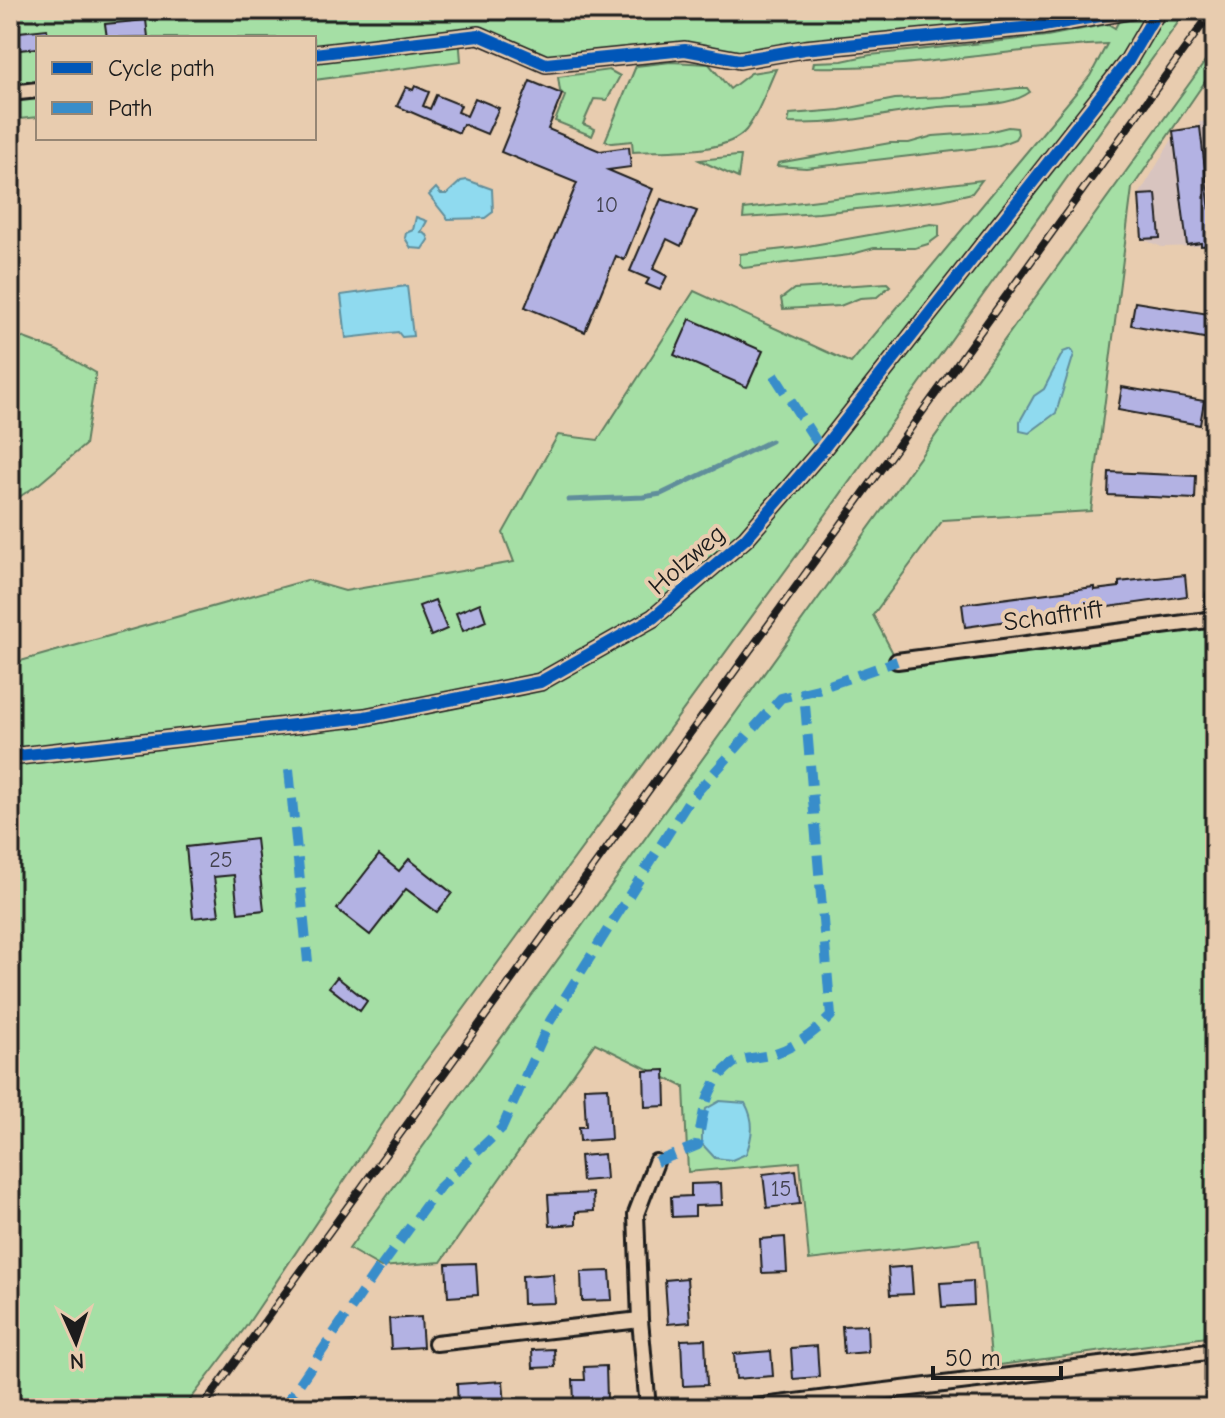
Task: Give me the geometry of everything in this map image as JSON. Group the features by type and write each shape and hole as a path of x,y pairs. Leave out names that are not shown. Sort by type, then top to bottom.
{"street":[{"path":"316,54 479,35 546,64 685,50 739,60 804,49 1043,26 1134,10"},
{"name":"Holzweg","path":"10,757 365,717 540,682 653,618 746,538 822,450 1128,61 1158,10"},
{"path":"10,93 36,90"},
{"path":"1214,619 1215,595"},
{"name":"Schaftrift","path":"897,661 1214,619"},
{"path":"648,1408 640,1320 636,1214 656,1162"},
{"path":"436,1343 640,1320"},
{"path":"746,1408 1215,1351"}],"shaded area":[{"path":"1212,121 1215,148 1214,245 1199,122"},
{"path":"1174,136 1187,244 1201,243 1201,246 1162,247 1142,239 1159,237 1156,194 1139,195"}],"green space":[{"path":"10,10 1187,10 802,548 414,1077 245,1328 184,1408 10,1408 10,664 307,580 345,591 514,562 503,533 558,435 598,440 694,291 851,363 1090,76 1107,44 887,65 813,67 814,62 1047,36 1108,24 1115,28 1122,15 739,60 708,53 546,64 479,35 459,37 461,61 316,80 316,36 36,36 36,117 10,120"},
{"path":"1215,48 1215,67 1132,188 1091,511 943,520 873,615 897,661 1215,619 1215,1336 992,1366 979,1240 809,1260 800,1162 688,1172 684,1087 595,1043 441,1262 381,1267 349,1249"},
{"path":"671,62 709,64 730,89 751,73 776,69 751,124 724,144 694,150 633,152 632,141 605,141 636,66"},
{"path":"609,70 620,76 607,100 594,99 583,124 595,129 592,136 555,121 565,96 560,91 558,77"},
{"path":"1027,88 1030,92 998,103 938,107 826,123 788,123 790,114 840,110 895,99"},
{"path":"1017,128 1018,134 1015,139 997,146 806,168 777,166 778,163 890,143 909,143 933,136 988,132"},
{"path":"741,156 738,178 699,160"},
{"path":"982,180 972,193 942,200 743,218 744,209"},
{"path":"939,225 939,236 915,248 874,248 849,255 744,268 740,264 740,254 802,247"},
{"path":"887,283 890,286 877,297 860,298 840,306 783,309 781,299 794,289"},
{"path":"10,335 56,350 96,373 85,445 39,484 10,503"}],"water":[{"path":"467,180 492,189 493,212 485,218 448,219 429,195 436,188 441,194 447,194 461,181"},
{"path":"416,217 427,221 421,232 429,240 423,249 411,248 405,238 406,233 413,230"},
{"path":"407,286 413,336 402,337 398,332 346,338 341,295"},
{"path":"1071,349 1074,354 1056,413 1029,433 1020,431 1020,421 1034,396 1044,389 1063,352"},
{"path":"720,1101 745,1103 752,1122 746,1154 732,1160 715,1158 702,1144 706,1109"}],"building":[{"path":"146,20 148,36 107,36 105,24"},
{"path":"47,29 48,36 36,36 36,48 10,51 10,33"},
{"path":"530,81 562,94 548,129 600,151 629,147 631,167 608,170 653,189 624,260 616,256 585,332 525,307 577,183 501,152"},
{"path":"415,86 429,92 423,106 430,109 436,95 461,105 458,112 467,116 475,98 499,108 487,134 463,124 459,133 397,106 406,87 413,90"},
{"path":"1200,127 1214,245 1201,246 1201,243 1187,245 1173,131"},
{"path":"1156,194 1160,238 1142,239 1139,195"},
{"path":"661,199 697,211 681,246 667,239 653,269 667,276 660,290 646,284 649,279 630,271"},
{"path":"1135,302 1215,315 1215,340 1131,325"},
{"path":"690,319 763,351 747,387 674,355"},
{"path":"1122,387 1204,401 1200,425 1118,410"},
{"path":"1109,472 1196,476 1195,499 1108,495"},
{"path":"1185,575 1187,596 965,627 962,604 1094,587 1094,590 1119,587 1119,582"},
{"path":"435,600 447,629 431,636 419,606"},
{"path":"480,603 486,621 463,631 456,613"},
{"path":"256,839 264,910 238,913 234,875 214,877 219,915 193,918 186,847"},
{"path":"379,855 399,871 409,859 452,893 437,912 406,889 370,935 337,909"},
{"path":"337,977 367,1001 360,1011 329,987"},
{"path":"665,1070 666,1106 645,1107 644,1071"},
{"path":"608,1087 611,1139 580,1141 579,1127 586,1127 584,1088"},
{"path":"604,1154 606,1179 582,1181 580,1156"},
{"path":"796,1170 800,1204 767,1208 763,1174"},
{"path":"721,1183 722,1205 695,1206 695,1216 672,1217 671,1197 691,1196 691,1184"},
{"path":"593,1193 594,1211 576,1212 576,1224 550,1226 548,1195"},
{"path":"785,1237 787,1272 762,1273 760,1239"},
{"path":"476,1263 478,1295 448,1297 446,1264"},
{"path":"911,1266 913,1294 890,1295 888,1268"},
{"path":"610,1271 612,1300 582,1301 581,1272"},
{"path":"553,1274 555,1303 523,1304 522,1276"},
{"path":"687,1278 690,1322 668,1324 665,1280"},
{"path":"973,1281 974,1305 942,1307 940,1283"},
{"path":"421,1317 423,1347 391,1349 389,1319"},
{"path":"867,1325 868,1352 844,1354 842,1326"},
{"path":"705,1339 707,1385 683,1386 681,1340"},
{"path":"817,1346 819,1377 793,1379 791,1348"},
{"path":"554,1349 555,1367 533,1368 532,1350"},
{"path":"771,1351 773,1376 736,1379 734,1354"},
{"path":"606,1366 607,1400 574,1401 573,1380 585,1380 584,1367"},
{"path":"503,1381 505,1405 458,1408 457,1384"},
{"path":"357,1397 357,1408 315,1408 314,1399"},
{"path":"420,1402 421,1408 391,1408 391,1405"}],"waterway":[{"path":"568,500 661,494 771,441"}],"railway":[{"path":"202,1408 1213,10"}],"marked path":[{"path":"774,375 822,450"},
{"path":"283,1408 382,1263 381,1267 438,1189 502,1128 550,1021 688,802 781,698 818,689 897,661"},
{"path":"656,1162 698,1145 711,1091 731,1065 790,1047 831,1016 804,692"},
{"path":"289,769 308,962"}],"cycle path":[{"path":"316,54 479,35 546,64 685,50 739,60 804,49 1043,26 1134,10"},
{"path":"10,757 365,717 540,682 653,618 746,538 822,450 1128,61 1158,10"}]}
